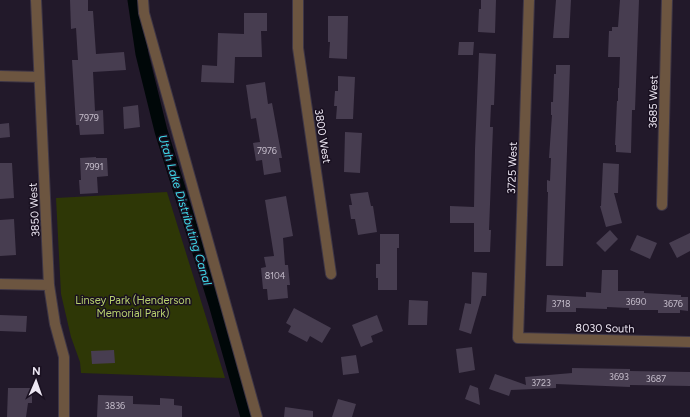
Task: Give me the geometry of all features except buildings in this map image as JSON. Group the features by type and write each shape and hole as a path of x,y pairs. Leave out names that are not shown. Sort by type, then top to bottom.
{"street":[{"name":"3850 West","path":"36,0 50,285 55,324 64,357 64,417"},
{"path":"143,0 144,13 256,417"},
{"name":"3800 West","path":"298,0 298,48 331,274"},
{"name":"3725 West","path":"518,338 529,0"},
{"name":"3685 West","path":"662,205 667,0"},
{"path":"0,76 39,78"},
{"path":"0,284 50,285"},
{"name":"8030 South","path":"518,338 690,342"}],"green space":[{"name":"Linsey Park (Henderson Memorial Park)","path":"167,192 225,378 81,373 80,362 71,337 61,294 56,198"}],"waterway":[{"name":"Utah Lake Distributing Canal","path":"134,0 142,54 161,131 215,304 247,417"}]}
